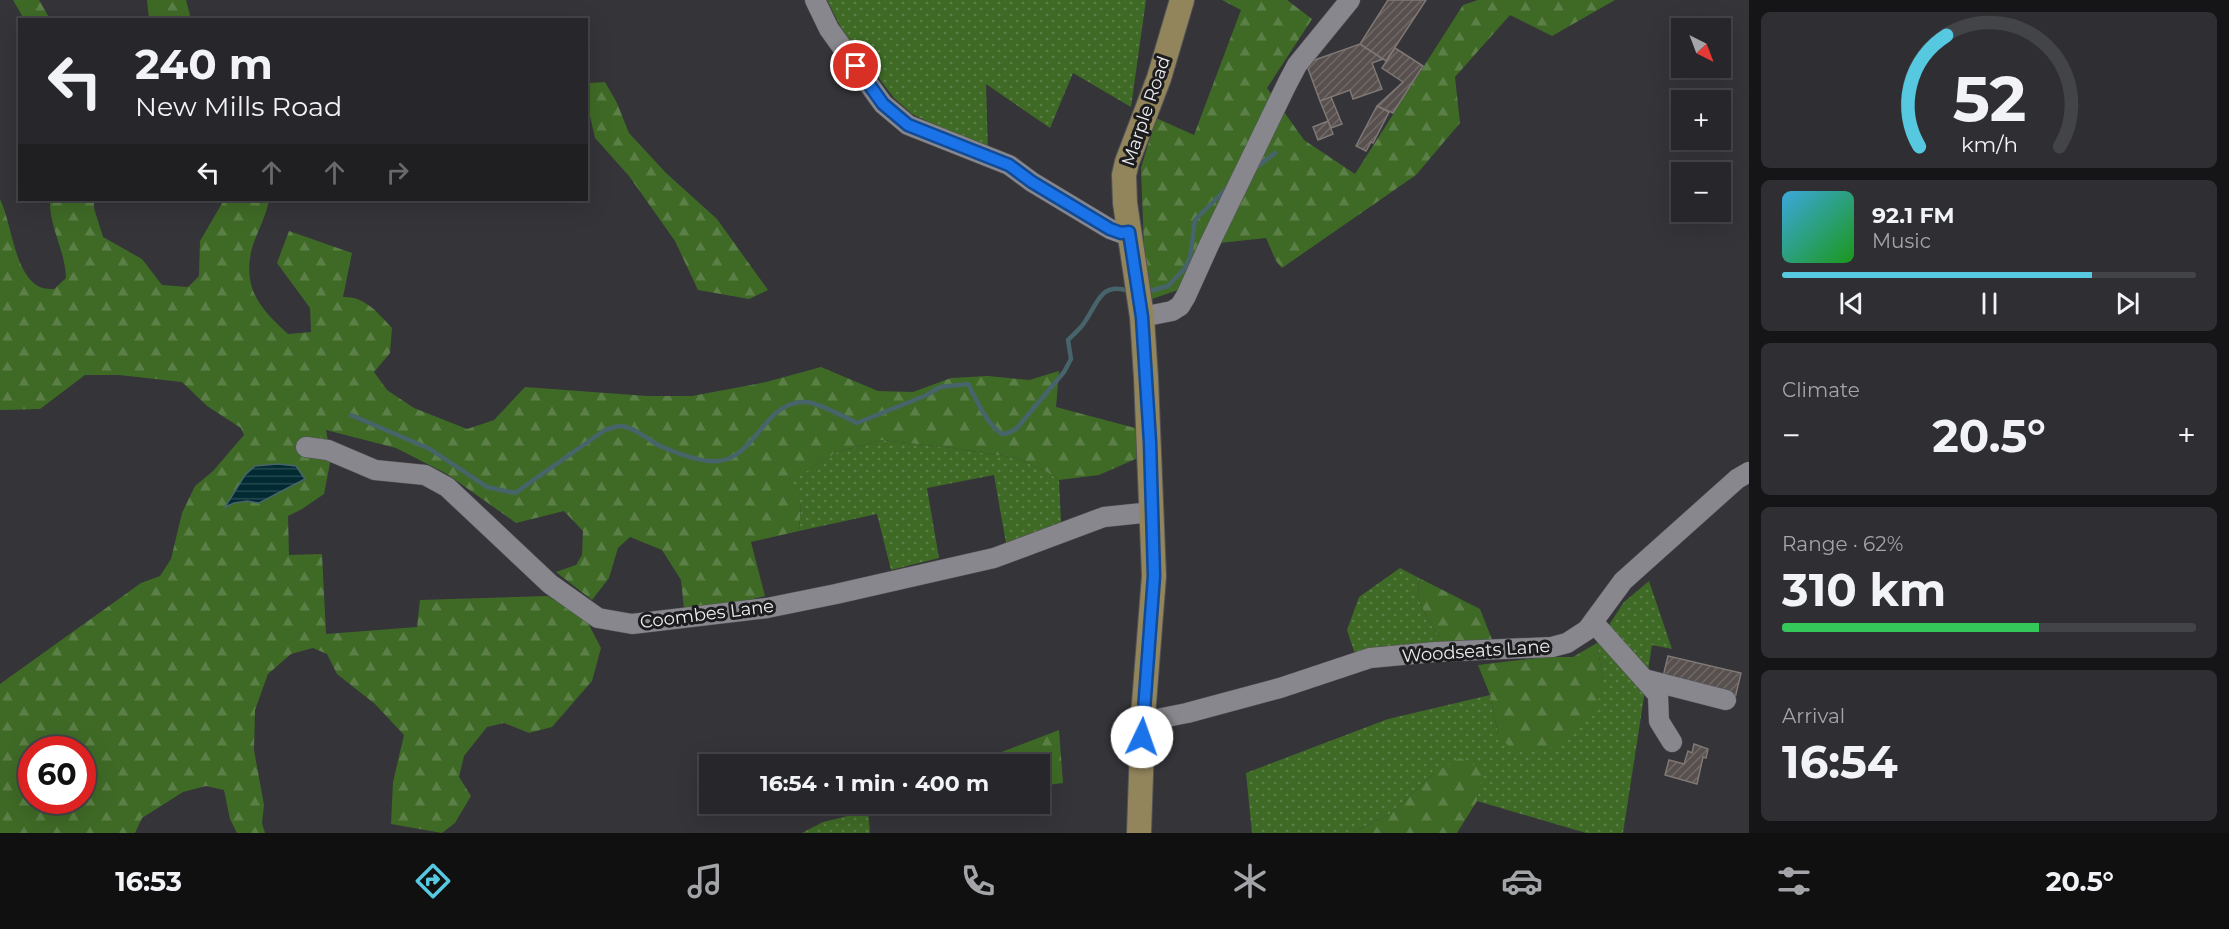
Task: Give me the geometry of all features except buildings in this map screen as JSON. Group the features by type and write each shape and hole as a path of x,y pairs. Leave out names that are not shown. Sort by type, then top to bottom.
{"main road":[{"name":"Marple Road","path":"1139,833 1142,722 1154,576 1140,309 1125,203 1124,175 1159,78 1182,0"}],"street":[{"path":"815,0 829,29 883,104 908,125 1009,165 1032,182 1110,229 1121,233 1129,232"},
{"path":"1140,309 1173,311 1180,306 1287,84 1302,59 1350,0"},
{"name":"Coombes Lane","path":"306,447 327,450 375,470 425,475 447,487 550,584 598,618 632,624 767,608 836,594 994,558 1104,517 1152,512"},
{"name":"Woodseats Lane","path":"1142,722 1187,713 1280,688 1370,658 1435,652 1552,648 1579,637 1594,622 1623,581 1737,479 1749,472"},
{"path":"1594,622 1658,695 1659,721 1672,742"},
{"path":"1644,679 1726,700"}],"green space":[{"path":"13,0 39,0 49,18 23,18"},
{"path":"147,0 186,0 191,18 149,18"},
{"path":"827,0 1146,0 1131,107 1073,73 1050,128 986,84 988,151 912,114 894,98 841,28"},
{"path":"1222,0 1287,0 1312,19 1267,88 1304,140 1355,174 1463,5 1478,0 1615,0 1552,36 1510,15 1455,77 1460,123 1416,175 1282,268 1276,261 1266,238 1210,244 1178,290 1146,301 1141,168 1156,118 1194,135 1241,10"},
{"path":"605,82 617,103 629,133 666,173 717,219 768,290 749,299 698,290 675,241 629,176 595,138 588,107 590,83"},
{"path":"0,199 24,272 31,281 45,289 54,289 66,278 63,257 52,220 50,201 94,201 103,237 142,259 162,285 188,287 199,276 200,241 223,201 269,201 252,248 249,275 256,297 269,316 288,334 311,332 310,308 277,263 289,231 352,253 343,297 351,297 364,302 392,328 390,353 374,372 387,390 414,408 467,429 494,420 525,387 647,396 692,396 766,382 821,367 878,391 913,392 951,378 988,376 1029,380 1059,371 1056,407 1139,429 1140,457 1099,475 1059,480 1044,470 1016,458 952,448 881,440 835,453 790,482 801,505 799,531 751,542 765,596 724,606 684,609 681,580 662,550 630,537 618,548 609,578 592,600 556,572 576,565 582,555 583,531 564,511 516,523 447,474 396,448 326,430 331,458 324,494 288,516 289,555 322,554 326,634 417,627 420,600 548,596 587,621 601,648 592,681 552,727 529,733 504,723 487,727 464,756 459,777 471,796 455,823 442,833 391,824 393,782 404,735 375,704 337,674 327,654 313,648 291,654 268,674 255,710 254,750 264,805 262,823 265,833 237,833 230,819 224,790 206,786 183,792 142,818 135,833 0,833 0,684 141,583 160,576 171,559 182,513 195,486 213,471 244,435 241,428 207,406 182,382 119,375 85,375 40,409 0,410"},
{"path":"881,440 1016,458 1044,470 1059,480 1061,522 1006,543 994,475 927,488 939,558 891,570 877,514 799,531 801,505 789,482 835,453"},
{"path":"1400,568 1419,578 1418,598 1428,621 1445,644 1355,654 1347,630 1359,597"},
{"path":"1419,578 1480,609 1493,642 1445,644 1428,621 1418,598"},
{"path":"1649,581 1672,649 1652,645 1623,833 1586,833 1477,801 1481,769 1434,773 1390,814 1351,833 1252,833 1246,773 1388,719 1490,695 1498,734 1603,680 1597,643 1624,602"},
{"path":"1597,643 1603,680 1595,714 1556,747 1514,752 1498,734 1490,695 1478,665 1546,657 1573,657"},
{"path":"1059,730 1063,783 1050,785 1050,754 997,754"},
{"path":"1460,758 1482,769 1477,801 1457,833 1351,833 1390,814 1434,773"},
{"path":"856,814 868,814 870,833 802,833 823,822"}],"water":[{"path":"278,464 296,466 305,479 259,503 247,501 225,507 245,475 255,466"}],"waterway":[{"path":"1258,166 1275,153"},
{"path":"1146,292 1168,286 1185,268 1190,257 1195,220 1225,190"},
{"path":"351,415 430,449 487,487 515,493 605,430 624,427 673,451 696,459 718,461 731,458 742,450 780,410 792,404 806,402 824,407 857,423 927,395 940,387 968,384 987,418 1002,434 1016,429 1064,372 1071,359 1068,340 1082,325 1101,296 1112,289 1129,291"}],"route":[{"path":"856,66 883,104 908,125 1009,165 1032,182 1110,229 1121,233 1129,232 1142,317 1150,442 1154,576 1142,737"}]}
